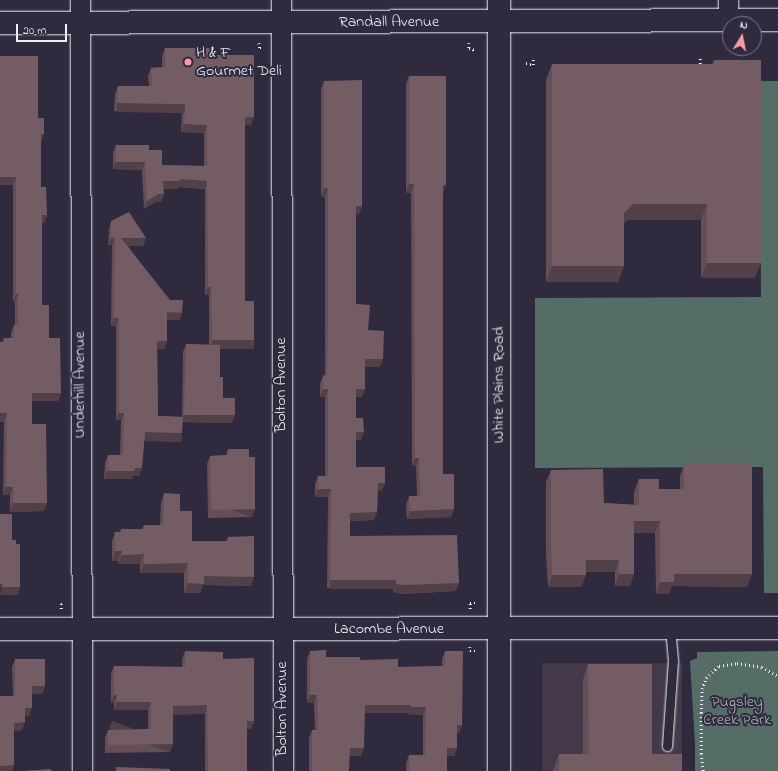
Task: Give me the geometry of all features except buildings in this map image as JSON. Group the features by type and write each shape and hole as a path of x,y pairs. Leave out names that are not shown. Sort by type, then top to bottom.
{"main road":[{"name":"White Plains Road","path":"499,0 499,771"},
{"name":"Randall Avenue","path":"0,23 499,22 728,10 778,20"},
{"name":"Lacombe Avenue","path":"0,629 778,628"}],"street":[{"name":"Underhill Avenue","path":"80,0 82,771"},
{"name":"Bolton Avenue","path":"281,0 282,771"}],"lane":[{"path":"667,746 673,660 670,628"}],"path":[{"path":"468,43 469,48 475,50"},
{"path":"526,63 533,65 533,58"},
{"path":"700,58 700,64"},
{"path":"470,609 470,603 475,603"},
{"path":"61,604 61,609"},
{"path":"470,651 475,650"},
{"path":"703,771 701,754 701,713 702,689 706,678 719,666 737,663 762,667 778,676"}],"shaded area":[{"path":"542,663 682,663 682,771 542,771"}],"green space":[{"path":"760,81 778,81 778,593 764,593 763,467 535,468 535,298 761,297"},
{"name":"Pugsley Creek Park","path":"778,651 778,771 695,771 690,661 697,658 697,652"}],"place":[{"name":"H & F Gourmet Deli","path":"188,62"}]}
